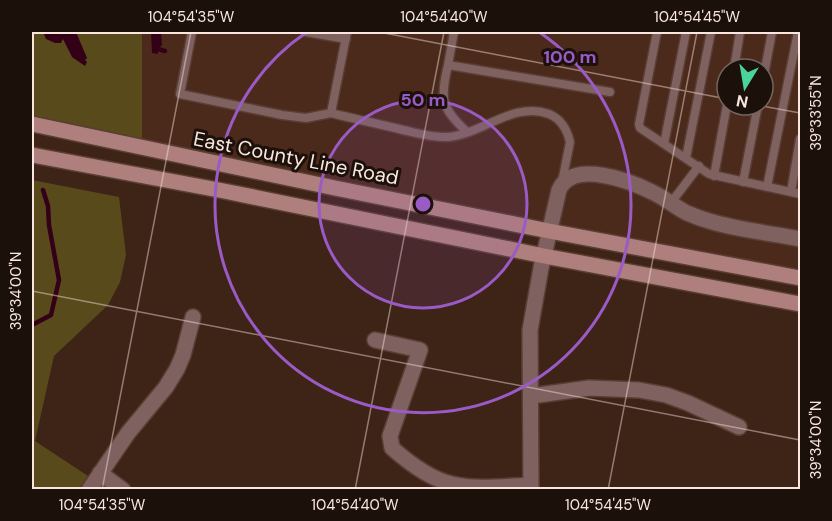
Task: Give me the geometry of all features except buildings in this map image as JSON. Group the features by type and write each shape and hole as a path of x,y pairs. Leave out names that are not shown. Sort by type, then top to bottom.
{"main road":[{"name":"East County Line Road","path":"32,124 549,231 801,278"},
{"path":"32,155 801,304"}],"street":[{"path":"375,340 420,350 390,436 392,448 411,464 450,484 474,488 531,487 530,330 549,231 561,186 566,180 583,174 601,175 626,181 642,187 689,214 711,222 801,239"},
{"path":"89,489 177,369 193,317"},
{"path":"531,396 589,388 639,390 666,395 688,403 739,427"},
{"path":"100,473 123,489"}],"lane":[{"path":"192,32 180,94 282,115 306,118 331,113 425,135 448,137 517,112 540,111 556,118 567,129 570,142 561,186"},
{"path":"306,32 347,35 331,113"},
{"path":"454,32 443,85 443,96 453,119 467,132"},
{"path":"657,32 639,124 644,131 714,176 801,194"},
{"path":"664,144 686,32"},
{"path":"686,158 711,32"},
{"path":"736,57 741,32"},
{"path":"767,57 772,32"},
{"path":"767,187 798,32"},
{"path":"448,65 610,92"},
{"path":"714,176 725,117"},
{"path":"743,182 756,117"},
{"path":"791,192 801,139"},
{"path":"670,204 699,166"}],"shaded area":[{"path":"32,32 142,32 142,140 32,117"},
{"path":"43,32 76,32 87,58 85,66 72,57 63,39 61,43 55,43 46,39"},
{"path":"142,32 800,32 800,270 598,232 142,140"},
{"path":"151,32 161,32 162,45 158,49 158,54 152,53"},
{"path":"32,180 119,197 126,255 120,282 108,305 54,356 35,441 88,476 79,489 32,489 32,268 34,249 32,244"}],"waterway":[{"path":"158,49 165,51"},
{"path":"32,325 51,315 59,280 49,225 48,206 43,190"}]}
